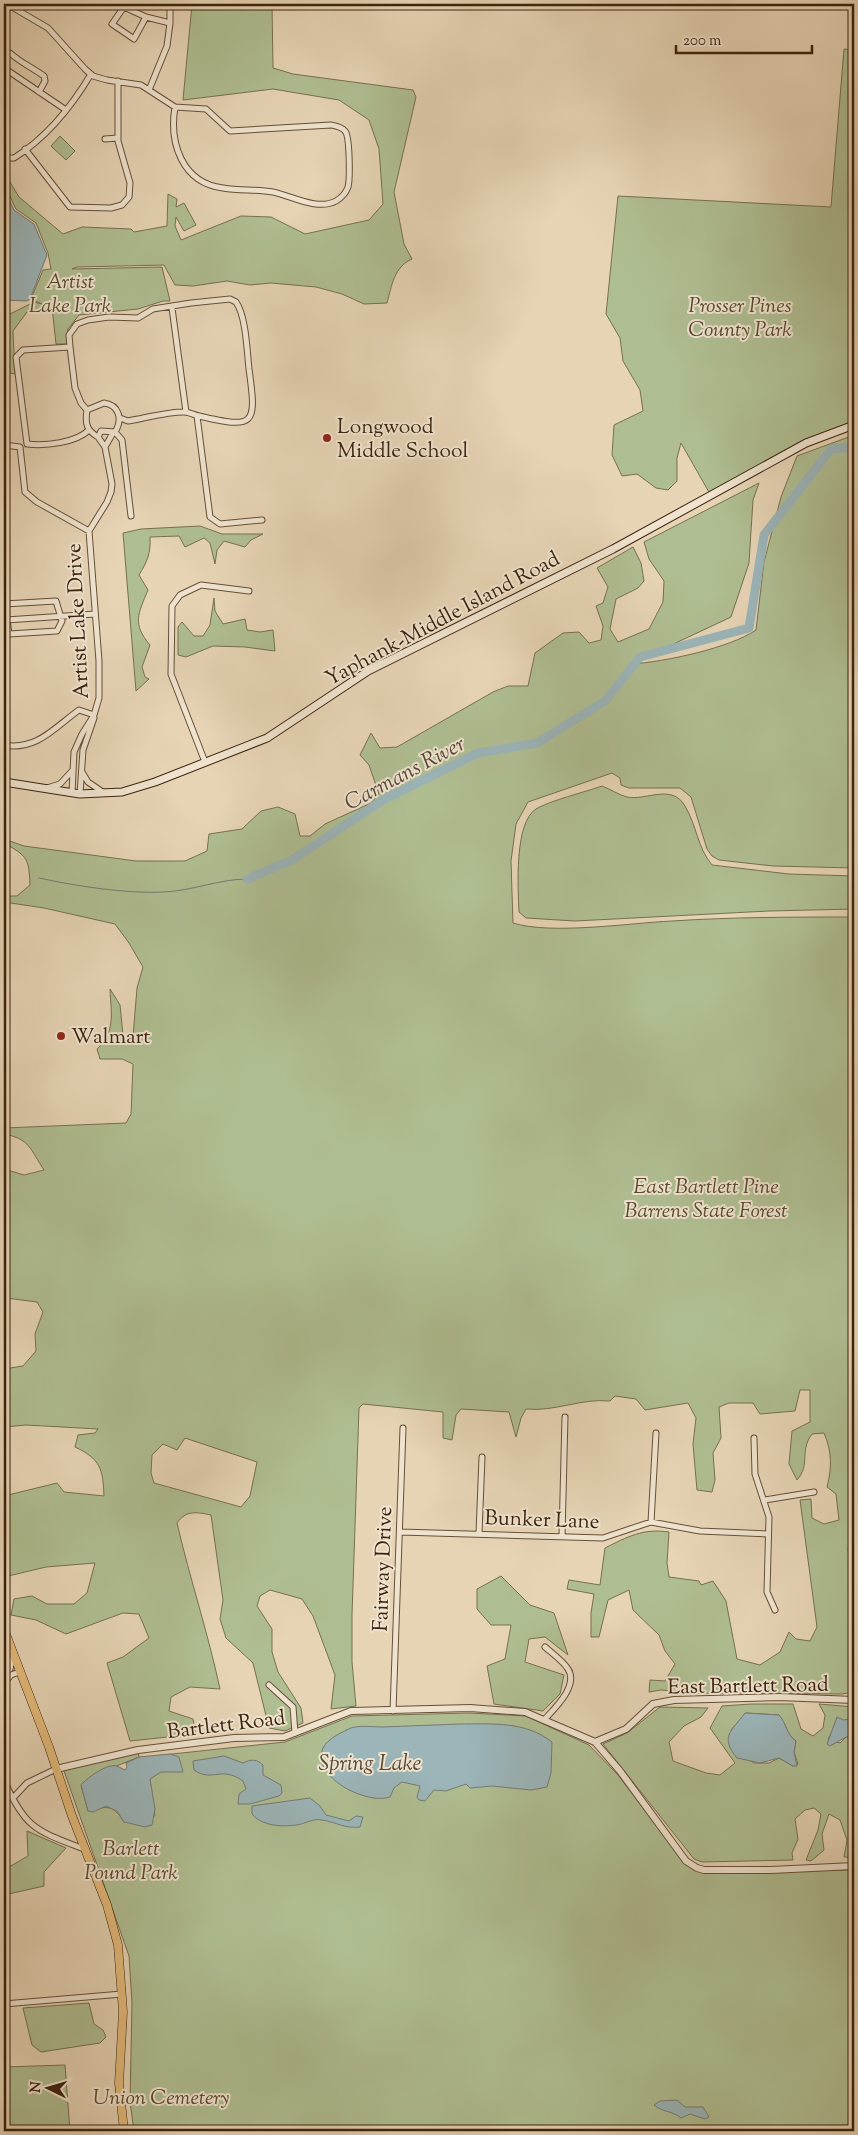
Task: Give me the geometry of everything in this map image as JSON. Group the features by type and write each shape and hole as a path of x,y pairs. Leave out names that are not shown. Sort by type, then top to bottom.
{"main road":[{"name":"Yaphank-Middle Island Road","path":"4,782 76,793 107,794 138,788 267,738 354,679 380,665 613,549 806,443 854,425"},
{"path":"4,1629 7,1645 20,1672 107,1905 115,1933 120,1955 122,1994 119,2083 124,2131"}],"street":[{"path":"7,4 48,28 92,74 107,80 137,83 175,107 206,110 224,126 235,132 331,125 346,130 349,182 347,190 341,198 333,202 314,204 269,192 222,188 206,183 183,162 176,151 174,136 175,107"},
{"path":"149,90 168,46 170,4"},
{"path":"146,17 134,39 112,24 125,5 146,17 170,23"},
{"path":"4,54 10,53 24,65 32,67 44,76 45,81 39,92"},
{"path":"4,68 66,110"},
{"path":"4,154 11,158 25,149 54,124 92,74"},
{"path":"25,149 70,207 111,208 126,202 131,188 118,138 118,81"},
{"path":"105,139 118,138"},
{"path":"87,410 104,403 111,404 120,418 128,421 186,412 234,424 243,424 249,419 253,399 238,304 230,299 153,309 138,318 124,316 82,321 74,327 69,335 75,388 81,403 87,410 86,423 88,430 98,437 106,447"},
{"path":"172,308 186,412"},
{"path":"70,347 23,350 16,357 27,444 66,441 82,436 88,430"},
{"path":"197,416 210,517 214,522 220,524 262,520"},
{"name":"Artist Lake Drive","path":"76,793 72,771 74,752 78,741 94,715 99,685 89,531 111,492 106,447 120,418"},
{"path":"98,437 101,431 114,432 122,440 131,516"},
{"path":"4,445 20,447 25,492 37,502 89,531"},
{"path":"205,762 171,674 172,606 180,595 201,585 249,591"},
{"path":"4,639 9,634 57,631 61,625 62,616 56,601 4,604 9,634"},
{"path":"6,620 94,614"},
{"path":"4,745 17,746 44,738 79,710 94,715 82,750 81,770 76,793"},
{"path":"81,770 88,782 107,794"},
{"path":"44,789 60,784 72,771"},
{"path":"562,1536 565,1417"},
{"name":"Fairway Drive","path":"393,1711 403,1428"},
{"path":"651,1522 656,1432"},
{"path":"754,1438 755,1474 765,1500 768,1516 766,1586 775,1610"},
{"path":"479,1533 482,1457"},
{"path":"765,1500 814,1492"},
{"name":"Bunker Lane","path":"400,1532 603,1538 651,1522 700,1532 768,1534"},
{"path":"544,1720 562,1699 571,1679 568,1669 545,1647"},
{"path":"4,1675 10,1668 10,1660 13,1655"},
{"path":"4,1683 11,1675 20,1672"},
{"path":"269,1685 293,1707 295,1732"},
{"name":"East Bartlett Road","path":"595,1742 626,1729 653,1704 674,1700 779,1697 854,1700"},
{"name":"Bartlett Road","path":"13,1798 27,1783 56,1769 138,1750 234,1738 284,1737 351,1711 491,1709 525,1712 595,1742"},
{"path":"595,1742 620,1771 686,1860 696,1868 771,1870 854,1866"},
{"path":"4,1780 24,1818 32,1827 85,1849"},
{"path":"4,2004 122,1994"}],"green space":[{"name":"Artist Lake Park","path":"192,4 272,4 273,68 293,74 413,90 416,97 394,192 404,244 412,259 406,262 397,272 387,303 364,304 342,294 316,287 271,283 250,285 227,281 193,286 175,285 164,265 77,267 72,269 162,267 170,301 163,301 138,309 79,315 68,329 67,344 56,344 52,307 45,305 50,309 27,312 13,331 15,374 4,372 4,317 34,302 42,304 31,299 43,270 51,269 48,253 36,223 16,209 4,184 4,172 19,197 63,234 82,227 131,229 134,232 167,226 168,194 177,199 176,207 184,203 196,225 184,231 176,217 175,226 181,240 241,216 271,217 305,234 369,220 383,204 379,149 369,120 339,100 273,89 183,100"},
{"name":"Prosser Pines County Park","path":"844,49 854,50 854,425 827,434 710,494 681,443 677,458 677,481 668,490 656,488 637,474 622,476 612,455 614,425 643,411 640,390 623,361 620,338 606,314 618,196 831,207"},
{"path":"60,136 75,151 66,160 51,146"},
{"name":"East Bartlett Pine Barrens State Forest","path":"854,435 854,868 773,866 719,860 712,856 707,849 691,797 680,788 629,788 621,785 620,778 612,773 528,802 516,824 511,861 513,923 548,928 569,928 718,919 854,917 854,1541 848,1548 854,1600 854,1692 842,1694 695,1693 661,1690 649,1692 650,1680 665,1681 675,1664 665,1651 659,1635 633,1610 629,1590 608,1600 599,1637 591,1637 591,1613 594,1594 567,1589 569,1580 600,1585 605,1548 643,1532 669,1532 667,1563 669,1577 699,1581 701,1585 713,1581 726,1601 737,1659 760,1665 780,1652 789,1632 796,1639 810,1641 817,1627 800,1500 811,1499 812,1518 824,1524 839,1520 836,1494 827,1487 830,1460 829,1446 824,1433 812,1434 808,1440 803,1468 797,1480 789,1464 792,1431 810,1422 810,1390 800,1390 795,1411 760,1414 753,1403 729,1403 719,1407 721,1438 713,1453 715,1480 712,1492 697,1490 693,1444 696,1418 688,1403 645,1410 636,1399 615,1396 610,1401 589,1401 547,1409 526,1409 521,1418 516,1437 509,1412 461,1409 456,1415 452,1440 443,1438 443,1412 363,1404 359,1408 352,1615 352,1662 356,1706 331,1709 335,1675 313,1616 302,1599 270,1590 260,1596 257,1606 272,1629 272,1652 278,1672 301,1708 303,1723 285,1731 269,1728 253,1663 226,1638 220,1619 223,1600 211,1515 192,1513 184,1516 177,1523 220,1689 190,1687 171,1697 169,1711 193,1719 196,1734 130,1741 107,1663 123,1657 149,1638 139,1614 123,1613 66,1634 36,1620 11,1615 14,1599 32,1596 47,1604 74,1604 87,1593 95,1563 46,1567 4,1577 4,1496 57,1483 64,1492 104,1496 103,1478 99,1466 90,1456 75,1447 78,1435 95,1433 98,1429 26,1425 4,1427 4,1369 23,1366 36,1351 35,1334 43,1312 37,1302 6,1298 4,1290 4,1169 24,1175 44,1170 28,1146 13,1136 4,1134 4,1128 126,1123 131,1114 133,1064 122,1059 100,1059 97,1049 110,1029 110,989 120,1005 123,1035 133,1037 137,988 143,967 115,924 44,908 4,902 4,896 17,896 30,885 29,869 25,859 18,851 4,843 4,839 24,846 136,861 185,861 207,851 209,834 242,829 261,811 278,807 295,814 300,836 310,836 325,824 371,803 379,794 369,765 360,755 371,733 380,748 397,747 493,692 508,686 528,686 535,653 563,633 579,632 589,643 601,640 603,626 596,606 603,603 608,587 597,568 633,547 641,563 644,581 638,588 616,599 610,629 618,642 649,629 663,602 664,581 649,559 644,542 759,483 753,500 749,563 731,617 631,664 696,653 745,637 756,630 764,562 781,497 797,456","holes":["185,1438 257,1462 250,1496 241,1507 154,1483 151,1473 152,1455 163,1444 177,1450"]},
{"path":"200,526 222,534 263,534 251,540 245,547 224,541 217,550 215,564 210,543 204,538 185,547 179,536 150,537 148,557 139,575 148,590 138,619 144,638 150,645 142,667 145,677 149,679 136,691 123,533 141,529"},
{"path":"214,598 215,611 223,624 245,619 247,630 260,632 273,630 275,651 245,647 213,646 186,657 178,655 178,627 182,622 194,636 203,636 210,625"},
{"path":"602,786 627,797 634,798 666,794 680,799 689,814 703,851 712,865 789,874 854,876 854,909 769,911 575,921 526,918 519,912 518,873 521,841 529,816 542,806"},
{"path":"501,1576 530,1605 554,1613 568,1655 545,1637 529,1639 525,1662 564,1675 560,1694 543,1711 494,1704 487,1666 505,1659 511,1625 491,1625 477,1609 477,1589"},
{"path":"793,1704 801,1729 813,1736 823,1728 825,1715 819,1704 854,1707 854,1719 838,1725 828,1739 840,1743 846,1737 854,1737 854,1858 844,1857 847,1840 840,1820 829,1814 822,1834 824,1850 811,1861 806,1860 818,1830 821,1814 814,1808 805,1810 795,1819 798,1839 792,1853 793,1860 702,1862 694,1859 603,1744 627,1733 660,1707 708,1708 701,1717 684,1726 669,1742 673,1761 706,1773 720,1775 735,1763 710,1728 722,1706","holes":["746,1713 779,1715 786,1727 787,1735 796,1741 794,1752 798,1764 793,1766 779,1758 769,1763 754,1763 750,1760 731,1730"]},
{"path":"469,1713 526,1716 589,1745 618,1775 686,1865 704,1871 854,1870 854,2131 134,2131 130,2102 132,2003 129,1956 63,1768 138,1750 139,1757 94,1775 81,1785 88,1811 100,1808 113,1809 124,1822 155,1816 150,1779 144,1757 285,1742 352,1716"},
{"path":"27,1831 66,1848 44,1872 44,1886 4,1895 4,1864 9,1867 28,1856"},
{"path":"89,2003 94,2024 103,2030 106,2037 100,2043 41,2052 32,2045 23,2008"},
{"path":"65,2065 70,2131 4,2131 4,2067"}],"water":[{"path":"4,188 14,210 34,224 47,255 30,299 27,301 4,300"},
{"path":"745,1713 779,1715 790,1735 796,1741 794,1752 797,1766 793,1766 779,1758 760,1763 737,1758 728,1739 732,1729"},
{"path":"837,1717 843,1720 854,1719 854,1737 846,1737 830,1746 827,1744"},
{"name":"Spring Lake","path":"496,1724 520,1727 542,1735 552,1742 551,1773 547,1787 531,1790 492,1786 470,1788 466,1784 446,1791 434,1790 425,1801 419,1800 417,1797 420,1786 402,1782 394,1788 390,1797 368,1797 355,1793 333,1778 325,1769 321,1759 325,1745 331,1739 351,1728 362,1726"},
{"path":"170,1754 179,1757 183,1772 161,1772 150,1779 155,1809 152,1825 145,1827 124,1822 117,1811 106,1806 93,1812 88,1811 81,1785 92,1775 113,1766 125,1770 127,1767 126,1763 139,1757"},
{"path":"224,1756 243,1763 254,1760 261,1763 263,1765 263,1775 281,1785 282,1793 279,1796 250,1804 238,1804 239,1794 246,1789 243,1781 228,1774 206,1775 194,1770 193,1761"},
{"path":"310,1798 320,1806 326,1815 349,1821 356,1816 363,1817 360,1827 350,1827 319,1820 296,1825 278,1826 261,1821 252,1814 252,1806"},
{"path":"677,2100 685,2107 703,2107 709,2117 705,2119 690,2114 681,2118 654,2105 660,2101"}],"waterway":[{"name":"Carmans River","path":"247,879 292,860 383,800 478,753 537,743 605,701 640,657 749,628 764,535 831,449 854,447"},
{"path":"39,878 101,889 134,892 185,890 226,881 247,879"}],"place":[{"name":"Longwood Middle School","path":"327,438"},
{"name":"Walmart","path":"61,1036"}],"park label":[{"name":"Barlett Pound Park","path":"131,1860"},
{"name":"Union Cemetery","path":"161,2097"}]}
